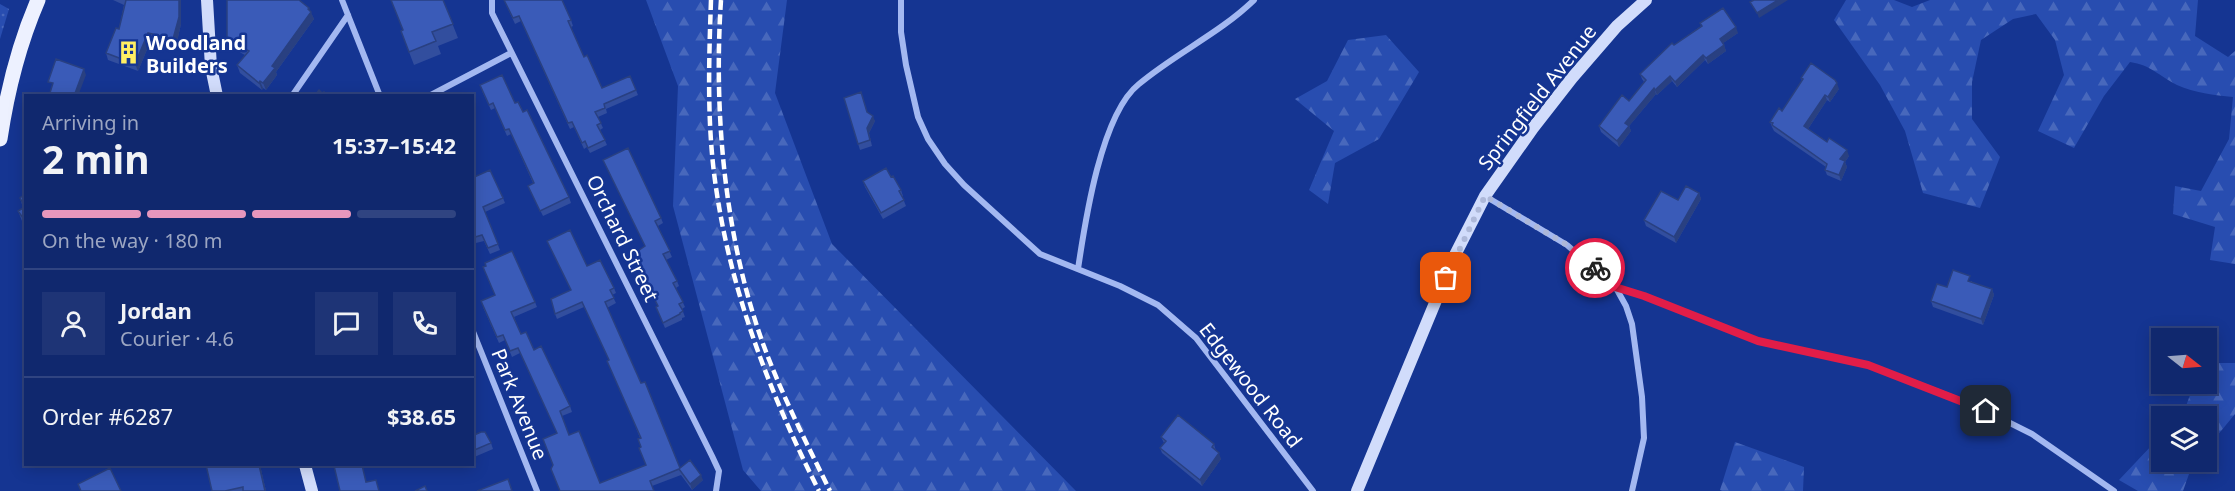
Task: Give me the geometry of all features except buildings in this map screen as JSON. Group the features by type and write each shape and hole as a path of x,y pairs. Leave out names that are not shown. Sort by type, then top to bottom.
{"main road":[{"path":"0,139 20,50 36,0"},
{"path":"207,0 211,67 217,94"},
{"name":"Springfield Avenue","path":"1357,491 1454,257 1485,196 1572,78 1617,26 1646,0"},
{"path":"305,466 312,491"}],"street":[{"path":"342,0 379,94"},
{"name":"Orchard Street","path":"492,0 492,13 719,471 716,491"},
{"name":"Edgewood Road","path":"901,0 901,32 918,117 928,140 945,164 964,185 1040,254 1120,286 1158,305 1196,338 1312,491"},
{"path":"1078,269 1088,211 1102,156 1119,107 1137,85 1237,17 1254,0"},
{"path":"293,94 348,15"},
{"path":"433,94 512,53"},
{"path":"1485,196 1567,245 1615,287 1626,306 1632,324 1644,438 1632,491"},
{"path":"1615,287 1644,296 1758,341 1868,365 1986,411 2032,434 2114,491"},
{"name":"Park Avenue","path":"474,334 537,491"}],"green space":[{"path":"646,0 787,0 775,93 832,244 1076,491 761,491 743,470 673,206 678,86"},
{"path":"1846,0 1894,0 1912,7 1930,0 2198,0 2195,36 2228,57 2235,51 2235,264 2210,260 2215,227 2173,214 2175,186 2201,191 2229,139 2233,97 2184,88 2149,68 2130,62 2104,96 2074,148 2038,131 2064,75 2055,40 2036,14 2013,19 1981,40 1972,82 1972,119 2000,157 1980,208 1923,193 1905,131 1880,85 1834,20"},
{"path":"0,4 9,9 0,39"},
{"path":"1386,35 1419,72 1379,139 1335,163 1328,204 1309,190 1334,131 1295,99 1327,81 1348,40"},
{"path":"2217,363 2235,363 2235,414 2217,436 2217,406 2186,406 2190,395 2217,394"},
{"path":"1735,442 1804,467 1803,491 1720,490"},
{"path":"2151,446 2151,472 2190,472 2183,491 2138,491 2119,480"}],"railway":[{"path":"711,0 710,130 720,215 729,256 767,376 819,491"},
{"path":"721,0 719,46 721,139 726,186 744,279 756,324 772,367 830,491"}],"way so far":[{"path":"1446,278 1485,196 1567,245 1595,268"}],"place":[{"name":"Woodland Builders","path":"128,53"}],"route":[{"path":"1595,268 1615,287 1644,296 1758,341 1868,365 1986,411"}]}
